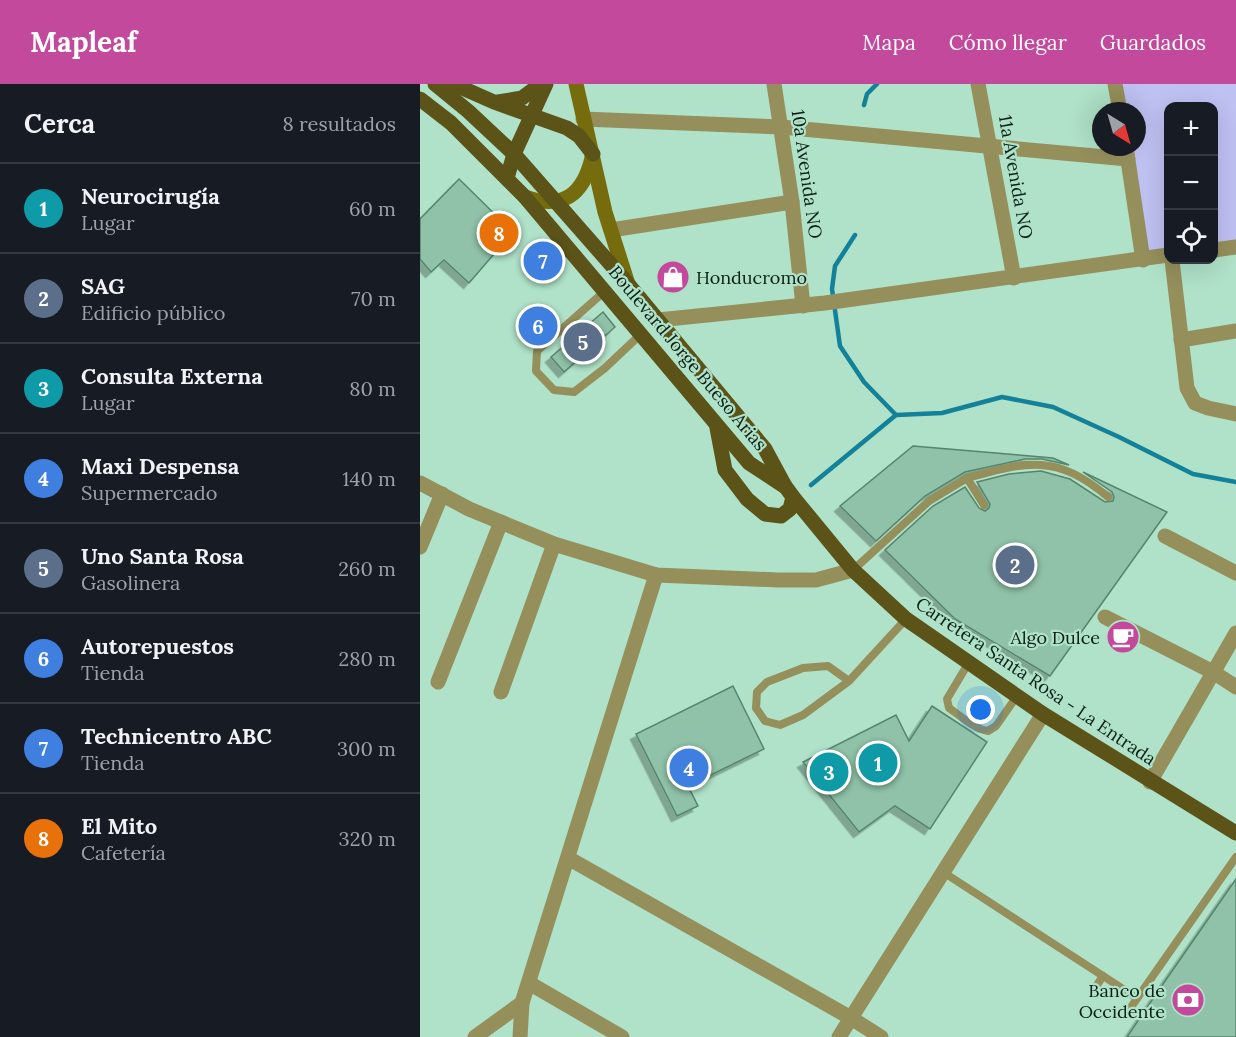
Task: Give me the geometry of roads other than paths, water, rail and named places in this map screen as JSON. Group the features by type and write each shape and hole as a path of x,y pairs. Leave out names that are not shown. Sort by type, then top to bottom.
{"main road":[{"name":"Boulevard Jorge Bueso Arias","path":"435,84 514,154 628,284 765,449 789,491"},
{"path":"453,84 494,102 567,128 579,136 593,154"},
{"path":"507,178 514,154 544,84"},
{"path":"494,102 522,98 544,84"},
{"name":"Boulevard Jorge Bueso Arias","path":"420,99 451,123 525,197 749,464 789,491"},
{"path":"716,425 725,470 747,500 765,514 782,516 790,509 789,491"},
{"name":"Carretera Santa Rosa - La Entrada","path":"789,491 853,570 906,619 1043,714 1236,833"}],"street":[{"path":"576,84 605,212 628,284"},
{"name":"10a Avenida NO","path":"774,84 792,202 803,306"},
{"name":"11a Avenida NO","path":"978,84 1014,278"},
{"path":"1115,84 1118,102"},
{"path":"583,119 781,127 991,148 1092,152"},
{"path":"525,197 540,202 556,202 571,196 584,182 593,154"},
{"path":"1127,156 1143,260"},
{"path":"611,230 792,202"},
{"path":"1218,249 1236,247"},
{"path":"658,320 843,301 1164,256"},
{"path":"1172,264 1187,388 1195,403 1236,414"},
{"path":"1180,340 1236,331"},
{"path":"420,483 501,522 554,544 656,575 816,580 853,570"},
{"path":"420,548 424,527 442,494"},
{"path":"438,682 501,522"},
{"path":"1165,536 1236,573"},
{"path":"501,692 554,544"},
{"path":"520,1037 522,1003 656,575"},
{"path":"1105,617 1213,672 1236,687"},
{"path":"1150,782 1236,633"},
{"path":"839,1037 1043,714"},
{"path":"568,858 881,1037"},
{"path":"528,983 622,1037"},
{"path":"475,1037 522,1003"}],"lane":[{"path":"605,291 537,351 536,371 554,390 574,392 605,368 641,333"},
{"path":"853,570 929,501 967,478 1033,464 1054,465 1087,480 1108,497"},
{"path":"967,478 984,505"},
{"path":"849,681 828,666 803,668 767,682 757,692 756,708 765,721 780,725 803,716 849,681 906,619"},
{"path":"969,663 947,699 950,708 964,718 982,730 988,731 996,726 1017,696"},
{"path":"1129,1010 1236,857"},
{"path":"943,872 1137,998"},
{"path":"1095,988 1103,976"}],"waterway":[{"path":"864,105 867,94 877,84"},
{"path":"855,235 835,266 832,289 840,346 864,382 896,415"},
{"path":"811,485 896,415 942,413 1002,397 1053,407 1193,474 1236,482"}],"place":[{"name":"El Mito","path":"499,233"},
{"name":"Technicentro ABC","path":"543,261"},
{"name":"Honducromo","path":"673,277"},
{"name":"Autorepuestos","path":"538,326"},
{"name":"Uno Santa Rosa","path":"583,342"},
{"name":"SAG","path":"1015,565"},
{"name":"Algo Dulce","path":"1123,637"},
{"name":"Neurocirugía","path":"878,763"},
{"name":"Maxi Despensa","path":"689,768"},
{"name":"Consulta Externa","path":"829,772"},
{"name":"Banco de Occidente","path":"1188,1000"}]}
